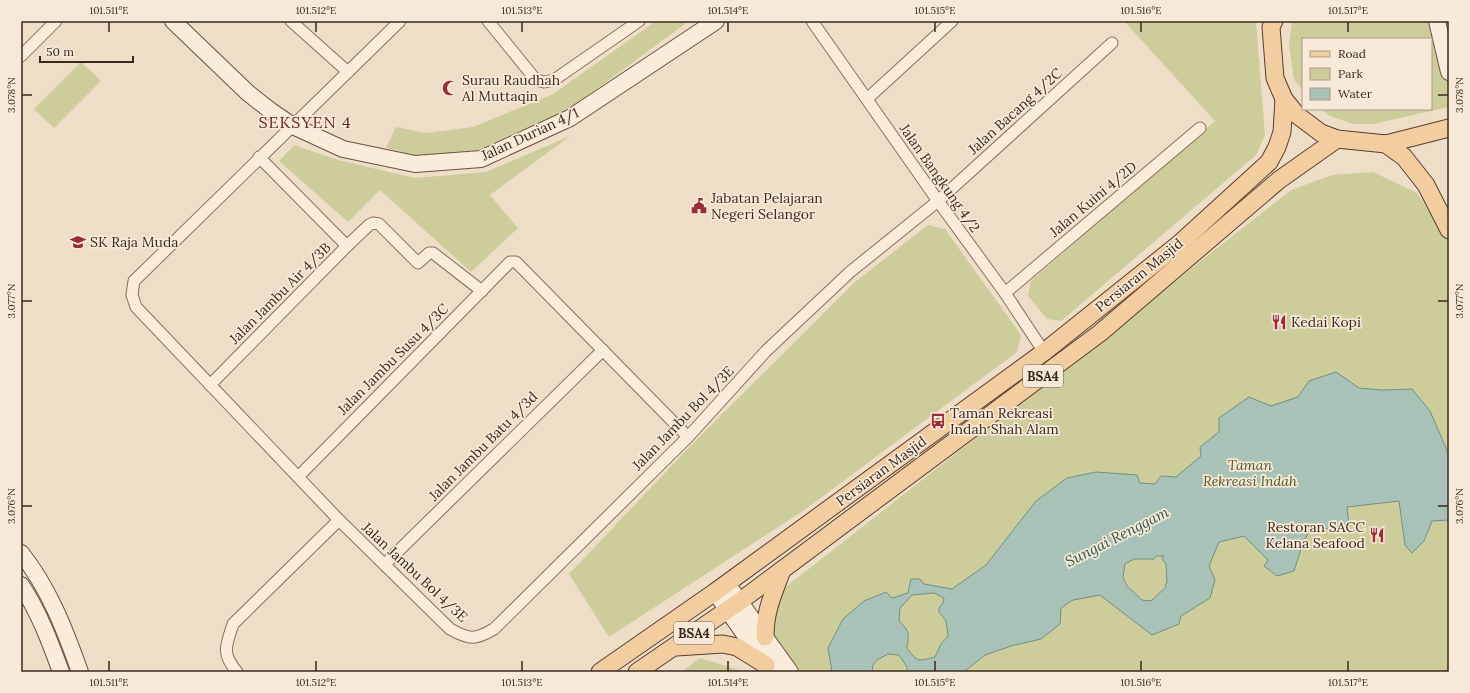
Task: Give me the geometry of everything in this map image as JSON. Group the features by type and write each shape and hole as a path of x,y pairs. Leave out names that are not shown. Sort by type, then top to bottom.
{"main road":[{"path":"1272,23 1275,78 1284,99 1297,115 1320,133 1337,139 1386,144 1449,128"},
{"name":"Persiaran Masjid","path":"600,672 721,588 1044,352 1179,244 1268,162 1277,147 1282,132 1284,99"},
{"name":"Persiaran Masjid","path":"637,672 707,626 1100,333 1280,180 1337,139"},
{"path":"1386,144 1404,158 1426,185 1449,230"},
{"path":"765,637 766,618 769,604 782,570"},
{"path":"673,647 723,644 737,648 768,668"}],"street":[{"path":"21,56 56,21"},
{"name":"Jalan Durian 4/1","path":"173,21 248,93 271,112 293,126 343,149 415,164 481,159 570,118 716,21"},
{"path":"291,21 348,72"},
{"name":"Jalan Jambu Bol 4/3E","path":"400,21 134,281 132,295 136,307 339,520 450,629 463,636 479,638 494,629 688,437 766,351 850,272 938,201"},
{"path":"488,21 536,80 540,82 554,80 639,21"},
{"name":"Jalan Bangkung 4/2","path":"812,21 938,201 1005,293 1044,352"},
{"path":"867,99 952,21"},
{"path":"1437,21 1449,72"},
{"name":"Jalan Bacang 4/2C","path":"938,201 1112,43"},
{"name":"Jalan Kuini 4/2D","path":"1005,293 1200,128"},
{"path":"259,158 347,246"},
{"name":"Jalan Jambu Air 4/3B","path":"210,385 347,246 373,223 379,224 418,263 429,253 432,253 482,291"},
{"name":"Jalan Jambu Susu 4/3C","path":"298,477 510,262 516,262 603,350"},
{"path":"603,350 688,437"},
{"name":"Jalan Jambu Batu 4/3d","path":"385,564 603,350"},
{"path":"238,672 229,662 226,647 233,624 339,520"},
{"path":"21,553 44,588 64,628 80,672"},
{"path":"21,584 30,598 47,634 61,672"},
{"path":"721,588 734,606 768,668"},
{"path":"734,606 765,637 790,672"}],"green space":[{"path":"656,21 689,21 568,110 478,150 417,156 386,148 396,127 426,133 473,127 553,94"},
{"path":"1124,21 1256,21 1265,135 1256,155 1061,321 1047,319 1028,296 1031,281 1215,121"},
{"path":"1292,21 1449,21 1449,107 1373,124 1353,124 1330,116 1322,110 1432,110 1432,38 1302,38 1302,90 1294,79 1289,45"},
{"path":"81,62 101,81 54,128 34,109"},
{"path":"570,136 490,195 518,228 471,272 380,190 348,222 279,161 294,145 338,160 415,178 486,172"},
{"name":"Taman Rekreasi Indah","path":"1373,172 1417,193 1449,240 1449,672 797,672 771,638 773,604 787,586 1291,190 1332,175"},
{"path":"928,225 945,229 1021,335 1017,352 803,511 609,637 569,574 696,440 855,282"},
{"path":"700,658 742,671 743,672 681,672"}],"water":[{"name":"Sungai Renggam","path":"1336,372 1359,388 1382,390 1412,389 1430,411 1449,455 1449,520 1432,521 1424,541 1412,553 1405,545 1399,501 1347,507 1349,525 1309,531 1302,546 1294,571 1277,576 1264,566 1268,560 1244,536 1219,542 1209,566 1215,580 1210,598 1181,616 1179,624 1152,635 1100,595 1073,600 1061,608 1060,624 1041,639 1011,646 985,655 964,672 907,672 907,667 899,655 888,654 877,660 873,665 872,672 832,672 828,648 843,619 864,601 886,592 892,598 908,593 911,579 920,579 924,584 952,589 986,565 1036,501 1067,478 1096,472 1137,475 1140,483 1155,484 1161,476 1176,477 1201,456 1200,447 1219,432 1219,418 1249,397 1271,406 1298,397 1309,381","holes":["1156,556 1164,556 1162,559 1166,564 1166,587 1151,601 1142,600 1127,586 1123,577 1125,564 1134,559 1154,559","934,593 944,598 943,603 939,608 939,612 946,621 948,636 941,644 935,657 919,660 907,648 908,633 899,621 900,608 912,595"]}],"place":[{"name":"Surau Raudhah Al Muttaqin","path":"450,88"},
{"name":"Jabatan Pelajaran Negeri Selangor","path":"699,206"},
{"name":"SK Raja Muda","path":"78,242"},
{"name":"Kedai Kopi","path":"1279,322"},
{"name":"Taman Rekreasi Indah Shah Alam","path":"938,421"},
{"name":"Restoran SACC Kelana Seafood","path":"1377,535"}],"district":[{"name":"SEKSYEN 4","path":"305,122"}]}
